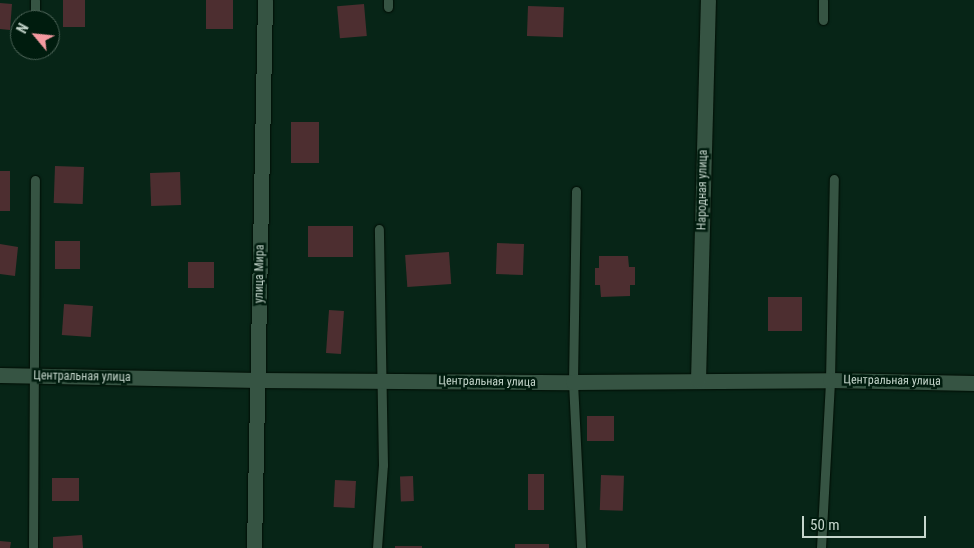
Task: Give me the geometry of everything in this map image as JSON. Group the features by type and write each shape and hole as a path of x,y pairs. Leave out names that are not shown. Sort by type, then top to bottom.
{"street":[{"name":"улица Мира","path":"254,548 265,0"},
{"name":"Народная улица","path":"698,380 708,0"},
{"name":"Центральная улица","path":"0,375 258,380 572,382 830,380 974,383"}],"lane":[{"path":"823,0 823,20"},
{"path":"821,548 830,380 834,179"},
{"path":"33,548 35,180"},
{"path":"576,191 572,382 581,548"},
{"path":"377,548 383,465 380,381 379,229"}],"building":[{"path":"63,0 85,0 85,27 63,27"},
{"path":"206,0 233,0 233,29 206,29"},
{"path":"0,3 12,4 10,10 10,30 0,29"},
{"path":"364,4 367,36 340,38 337,6"},
{"path":"528,6 564,7 563,37 527,36"},
{"path":"291,122 319,122 319,163 291,163"},
{"path":"55,166 84,167 83,204 54,203"},
{"path":"0,171 10,171 10,211 0,211"},
{"path":"180,172 181,205 151,206 150,173"},
{"path":"308,226 353,226 353,257 308,257"},
{"path":"55,241 80,241 80,269 55,269"},
{"path":"497,243 524,244 523,275 496,274"},
{"path":"0,244 18,247 15,276 0,274"},
{"path":"449,252 451,284 407,287 405,255"},
{"path":"599,256 628,256 629,267 635,267 635,285 630,285 630,296 601,297 600,285 595,285 595,268 599,268"},
{"path":"188,262 214,262 214,288 188,288"},
{"path":"768,297 802,297 802,331 768,331"},
{"path":"64,304 93,306 91,337 62,335"},
{"path":"329,310 344,311 341,354 326,353"},
{"path":"587,416 614,416 614,441 587,441"},
{"path":"528,474 544,474 544,510 528,510"},
{"path":"601,475 624,476 623,511 600,510"},
{"path":"400,476 413,476 414,501 401,501"},
{"path":"52,478 79,478 79,501 52,501"},
{"path":"335,480 356,481 355,508 334,507"},
{"path":"82,535 83,548 53,548 53,537"},
{"path":"0,541 11,542 10,548 0,548"},
{"path":"515,544 549,544 549,548 515,548"},
{"path":"395,546 422,546 422,548 395,548"}]}
